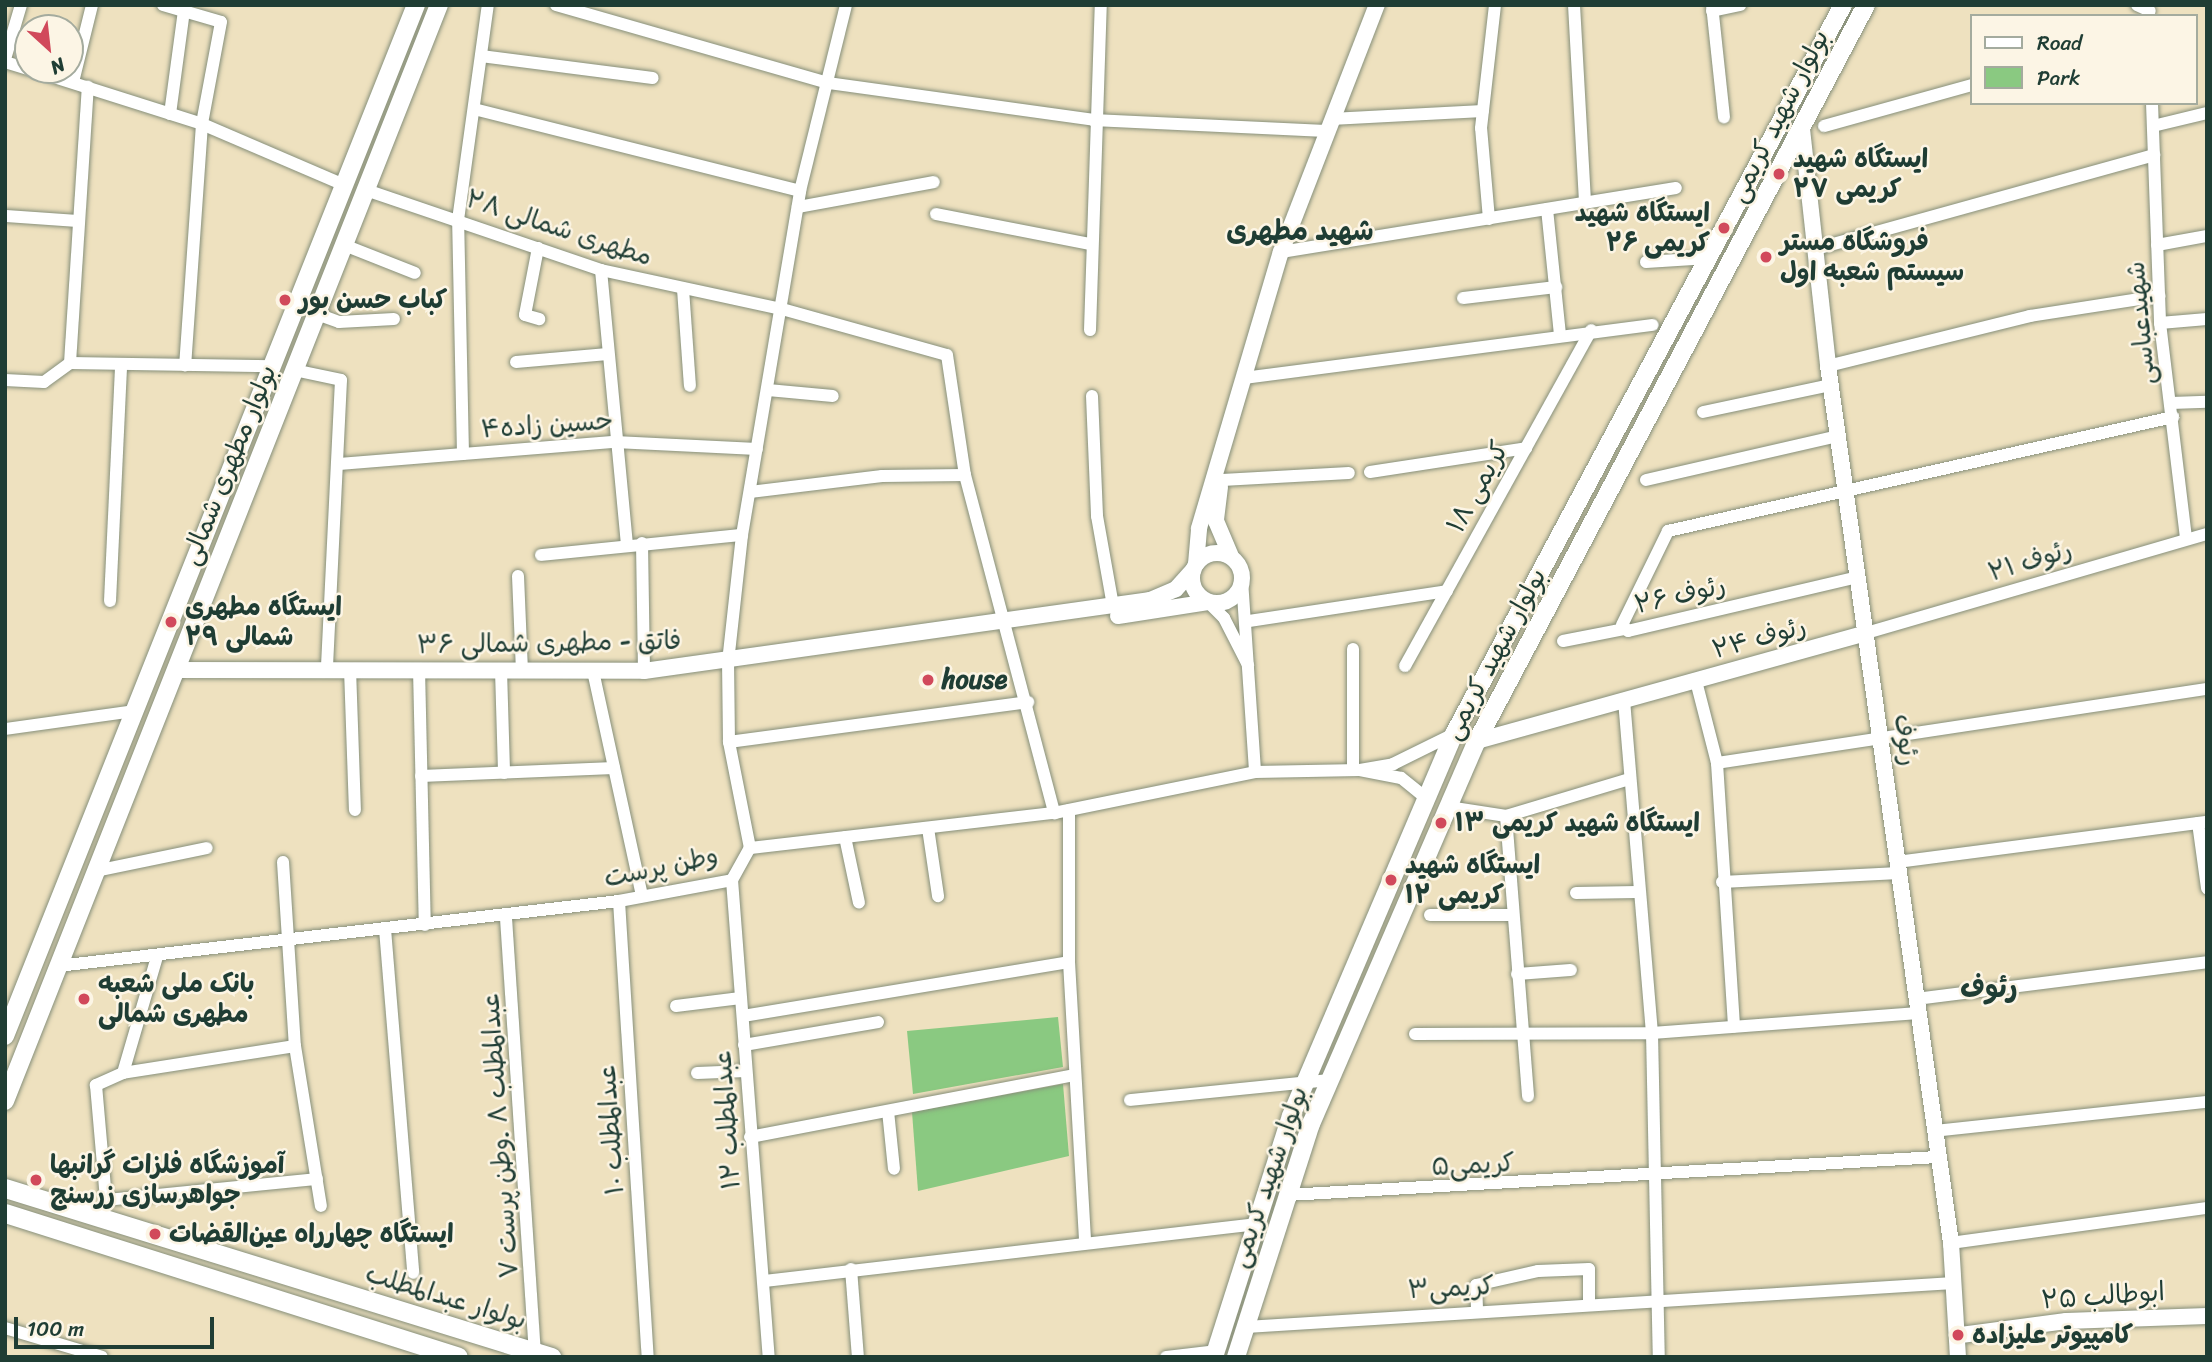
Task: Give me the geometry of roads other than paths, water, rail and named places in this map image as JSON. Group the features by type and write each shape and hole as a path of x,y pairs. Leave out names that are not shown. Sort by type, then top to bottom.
{"main road":[{"name":"بولوار مطهری شمالی","path":"5,1036 416,5"},
{"name":"بولوار مطهری شمالی","path":"5,1101 439,5"},
{"name":"بولوار شهید کریمی","path":"1237,1357 1288,1195 1331,1080 1477,741 1866,5"},
{"name":"بولوار شهید کریمی","path":"1215,1354 1256,1224 1307,1078 1454,734 1841,9"},
{"path":"1841,9 1857,23"},
{"path":"215,510 236,517"},
{"path":"59,902 81,909"},
{"name":"بولوار عبدالمطلب","path":"5,1188 543,1354"},
{"name":"بولوار عبدالمطلب","path":"10,1218 458,1357"}],"street":[{"path":"5,61 21,5"},
{"path":"84,37 92,5"},
{"path":"163,5 221,22 202,124 185,365"},
{"path":"463,454 458,219 488,5"},
{"path":"556,5 828,83 1093,120 1328,125 1483,111"},
{"path":"750,848 729,742 728,662 742,535 800,191 846,5"},
{"path":"1090,330 1093,120 1101,5"},
{"path":"1251,671 1224,618 1194,589 1199,528 1281,252 1328,125 1377,5"},
{"path":"1489,219 1483,111 1495,5"},
{"path":"1574,5 1586,203"},
{"path":"1724,117 1712,8 1740,5"},
{"path":"2137,5 2150,11"},
{"path":"170,114 184,11"},
{"path":"481,56 653,79"},
{"path":"79,84 202,124 344,185"},
{"path":"1824,126 1970,86"},
{"path":"70,363 88,87"},
{"name":"شهیدعباسی","path":"2152,105 2160,323 2186,538"},
{"path":"474,109 800,191"},
{"path":"2153,126 2207,113"},
{"name":"رئوف","path":"1802,129 1819,248 1828,366 1951,1243 1961,1335 1958,1357"},
{"path":"1819,248 2154,155"},
{"path":"798,207 934,182"},
{"path":"1281,252 1676,188"},
{"name":"مطهری شمالی ۲۸","path":"366,190 458,219 601,270 782,309 947,355 965,475"},
{"path":"1547,209 1560,334"},
{"path":"936,214 1091,244"},
{"path":"5,216 79,222"},
{"path":"2157,245 2207,236"},
{"path":"344,245 415,273"},
{"path":"538,248 525,315 539,318"},
{"path":"1646,262 1709,258"},
{"path":"601,270 615,442 627,545"},
{"path":"1464,298 1556,287"},
{"path":"683,289 690,386"},
{"path":"1828,366 2030,316 2159,296"},
{"path":"317,314 339,322 394,319"},
{"path":"2160,323 2207,319"},
{"path":"1244,378 1591,330 1653,326"},
{"name":"کریمی ۱۸","path":"1405,666 1591,330"},
{"path":"516,362 608,354"},
{"path":"5,380 44,382 70,363 272,366"},
{"path":"110,601 121,364"},
{"path":"294,370 341,380 327,669"},
{"path":"1703,412 1831,385"},
{"path":"768,390 833,396"},
{"path":"1092,396 1096,505 1114,606"},
{"path":"2171,403 2207,402"},
{"path":"1846,492 2173,417"},
{"path":"1232,422 1216,521 1242,580 1249,621 1255,772"},
{"path":"1646,480 1838,436"},
{"name":"حسین زاده۴","path":"339,464 615,442 757,449"},
{"path":"1370,472 1526,448"},
{"path":"1222,480 1349,473"},
{"path":"750,492 882,476 965,475 1004,625 1028,702 1054,813"},
{"name":"رئوف ۲۶","path":"1623,629 1663,536 1674,529 1846,492"},
{"name":"رئوف ۲۱","path":"1867,633 2207,534"},
{"path":"541,555 742,535"},
{"path":"642,543 644,671"},
{"path":"1004,625 1165,596 1212,553 1231,557"},
{"path":"518,576 522,670"},
{"name":"رئوف ۲۶","path":"1623,629 1858,577"},
{"path":"1004,625 1228,601 1242,580"},
{"path":"1249,621 1447,591"},
{"name":"فاتق - مطهری شمالی ۳۶","path":"176,670 644,671 1004,625"},
{"path":"1563,641 1623,629"},
{"name":"رئوف ۲۴","path":"1477,741 1867,633"},
{"path":"1353,649 1356,770"},
{"path":"350,669 355,810"},
{"path":"419,670 425,925"},
{"path":"501,670 504,773"},
{"path":"593,670 642,896"},
{"path":"1696,681 1717,763 1722,882 1734,1026"},
{"path":"1717,763 2207,689"},
{"path":"1624,700 1637,892 1652,1032 1660,1178 1659,1357"},
{"path":"729,742 1028,702"},
{"path":"5,729 135,711"},
{"path":"1356,770 1393,764 1454,734"},
{"path":"421,776 614,768"},
{"path":"1356,770 1401,778 1426,798"},
{"name":"وطن پرست","path":"58,967 385,929 506,918 619,901 732,880 750,848 1054,813 1255,772 1356,770"},
{"path":"1448,807 1506,816 1629,779"},
{"path":"1069,810 1069,962 1085,1243"},
{"path":"1506,816 1511,915 1528,1096"},
{"path":"1722,882 1898,867 2202,823 2207,888"},
{"path":"928,828 937,896"},
{"path":"845,837 859,903"},
{"path":"96,871 207,848"},
{"path":"283,862 292,940 295,1046 321,1206"},
{"name":"عبدالمطلب ۱۲","path":"732,880 769,1357"},
{"path":"1576,893 1637,892"},
{"name":"عبدالمطلب ۱۰","path":"619,901 648,1357"},
{"path":"1430,915 1511,915"},
{"name":"عبدالمطلب ۸ .وطن پرست ۷","path":"506,918 543,1354"},
{"path":"385,929 413,1273"},
{"path":"123,1073 157,957"},
{"path":"743,1016 1069,962"},
{"path":"1415,1034 1652,1032 1734,1026 1917,1006 2207,962"},
{"path":"1517,974 1571,970"},
{"path":"676,1006 741,998"},
{"path":"744,1045 878,1022"},
{"path":"295,1046 123,1073 96,1085 106,1200 317,1179"},
{"path":"697,1073 746,1071"},
{"path":"750,1137 1075,1075"},
{"path":"1130,1100 1307,1078 1331,1080"},
{"path":"1934,1131 2207,1102"},
{"path":"888,1111 894,1169"},
{"name":"کریمی۵","path":"1288,1195 1660,1178 1937,1157"},
{"path":"1951,1243 2207,1208"},
{"path":"764,1281 1256,1224"},
{"path":"851,1269 858,1357"},
{"path":"1477,1309 1476,1285 1538,1271 1589,1269 1589,1304"},
{"name":"کریمی۳","path":"1246,1326 1355,1316 1954,1283"},
{"name":"ابوطالب ۲۵","path":"1961,1335 2066,1321 2207,1317"},
{"path":"5,1328 102,1357"},
{"path":"1166,1357 1215,1354"}],"place":[{"name":"ایستگاه شهید کریمی ۲۷","path":"1779,174"},
{"name":"ایستگاه شهید کریمی ۲۶","path":"1724,228"},
{"name":"فروشگاه مستر سیستم شعبه اول","path":"1766,257"},
{"name":"كباب حسن بور","path":"285,300"},
{"name":"ایستگاه مطهری شمالی ۲۹","path":"171,622"},
{"name":"house","path":"928,680"},
{"name":"ایستگاه شهید کریمی ۱۳","path":"1441,823"},
{"name":"ایستگاه شهید کریمی ۱۲","path":"1391,880"},
{"name":"بانک ملی شعبه مطهری شمالی","path":"84,999"},
{"name":"آموزشگاه فلزات گرانبها جواهرسازی زرسنج","path":"36,1180"},
{"name":"ایستگاه چهارراه عین‌القضات","path":"155,1234"},
{"name":"کامپیوتر علیزاده","path":"1958,1335"}],"district":[{"name":"شهید مطهری","path":"1300,231"},
{"name":"رئوف","path":"1989,988"}]}
